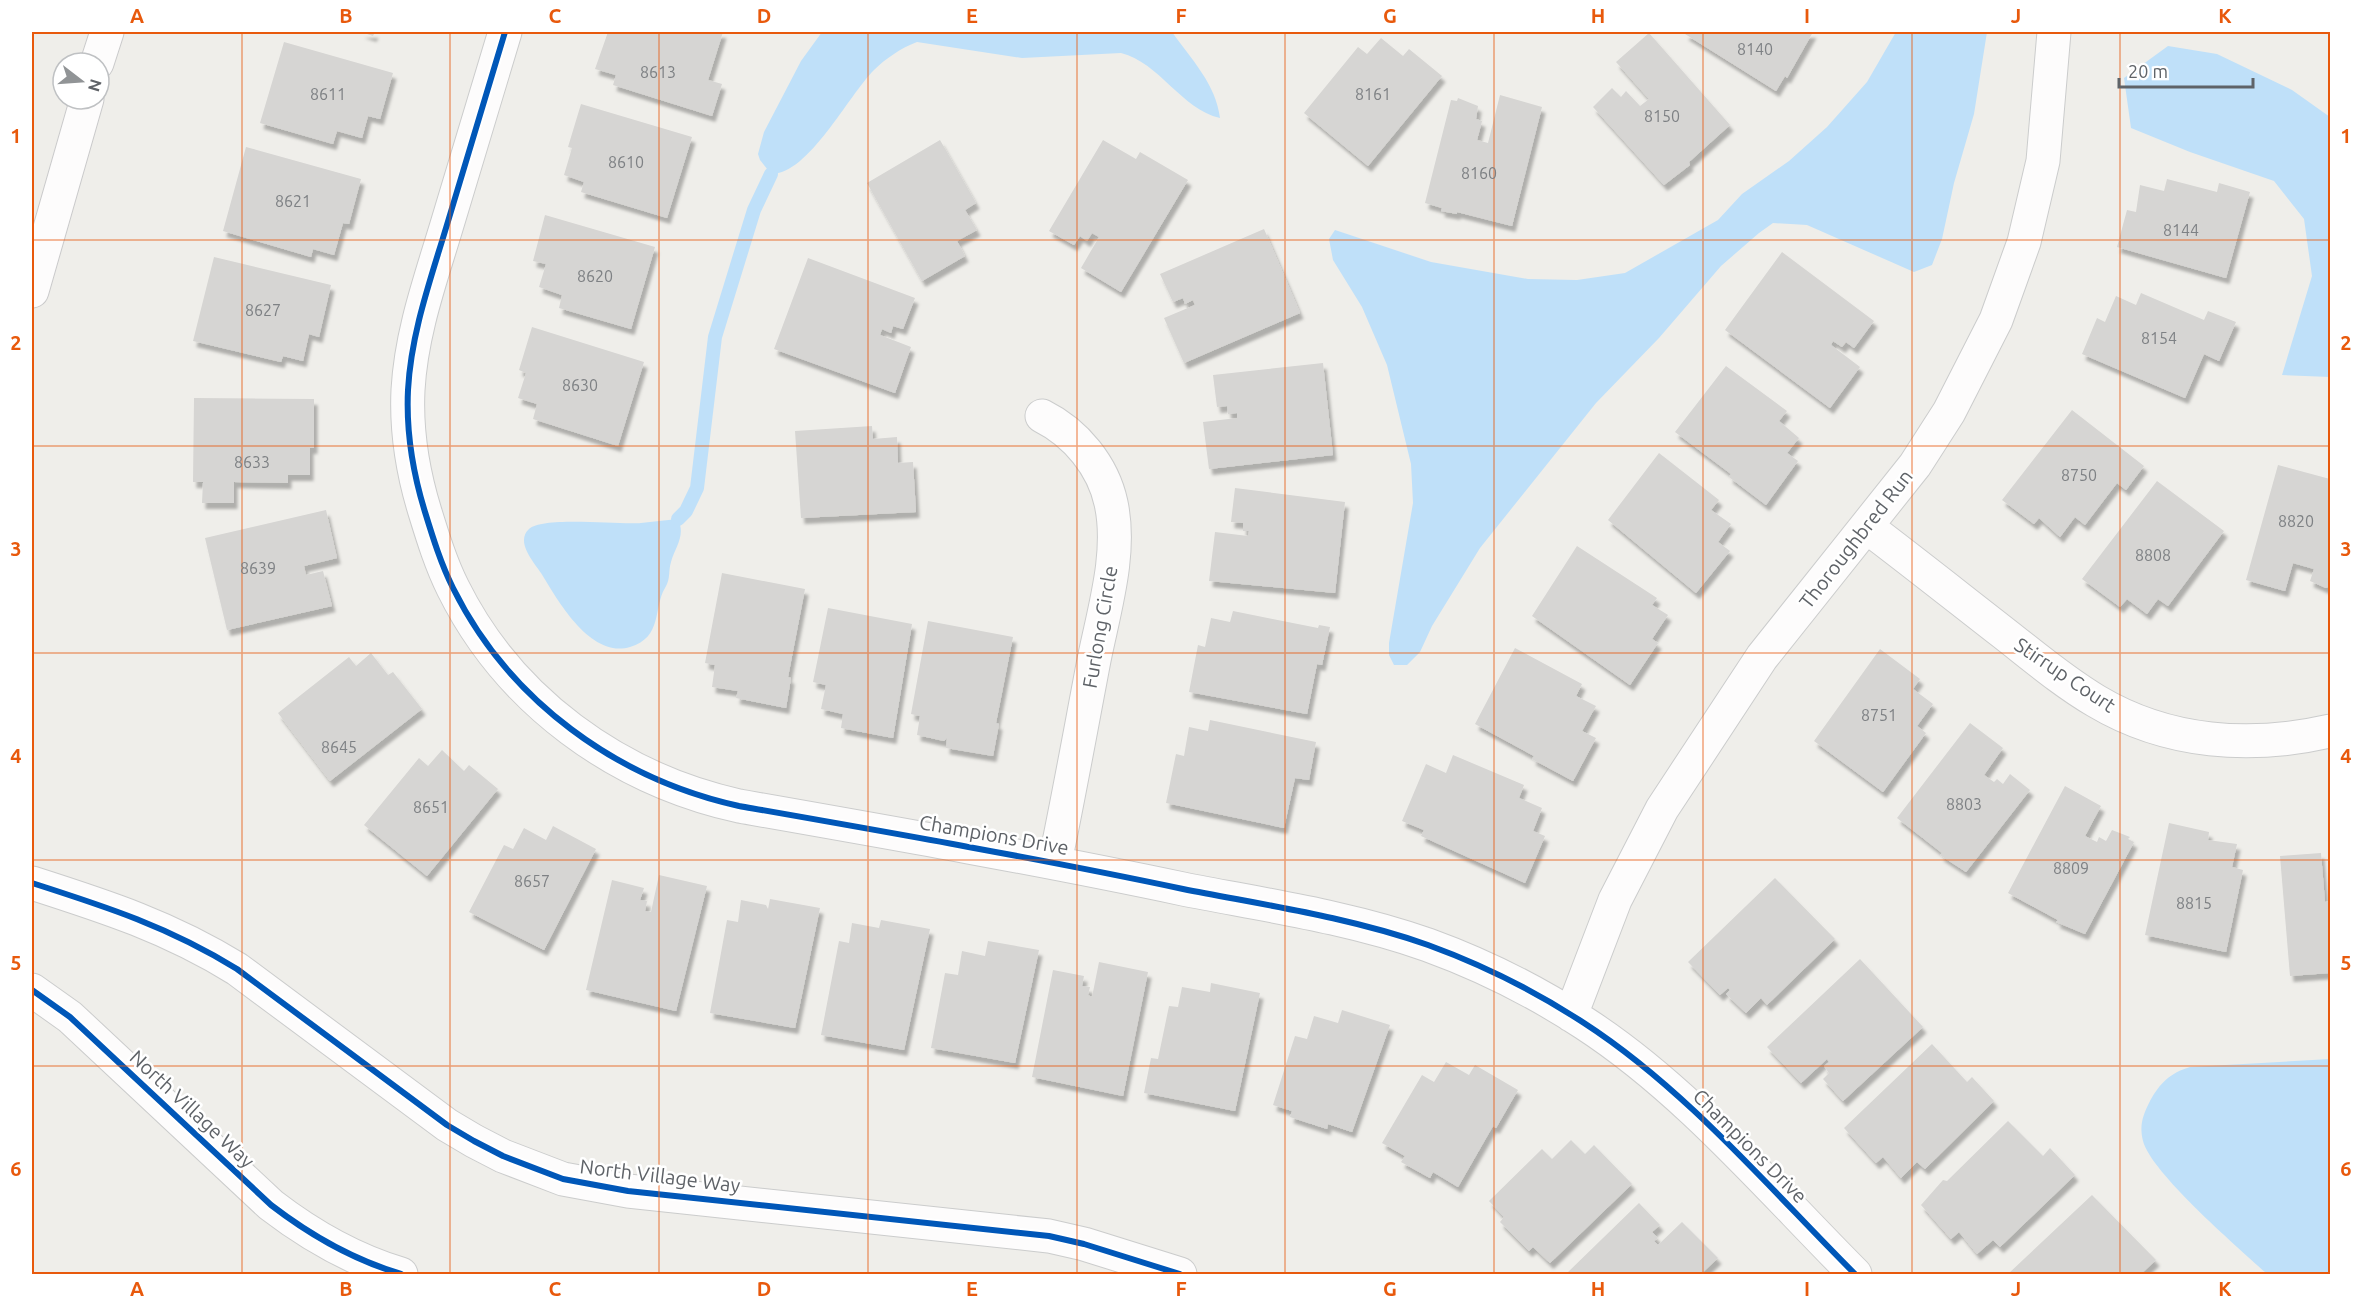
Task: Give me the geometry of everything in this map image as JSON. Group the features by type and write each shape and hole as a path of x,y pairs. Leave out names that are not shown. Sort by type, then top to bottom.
{"street":[{"path":"101,51 106,32"},
{"name":"Champions Drive","path":"506,32 420,308 408,389 414,472 430,532 453,590 474,625 511,675 565,725 608,755 662,783 700,796 739,806 1055,862 1384,932 1425,944 1500,975 1571,1015 1638,1062 1687,1105 1855,1275"},
{"name":"Thoroughbred Run","path":"1571,1015 1615,900 1662,809 1738,689 1915,465 1949,412 1996,320 2012,281 2024,242 2043,161 2054,32"},
{"path":"32,291 84,111"},
{"name":"Furlong Circle","path":"1042,416 1068,433 1089,455 1110,500 1114,532 1106,603 1055,862"},
{"name":"Stirrup Court","path":"1868,527 2061,678 2114,711 2155,728 2214,740 2276,741 2331,731"},
{"name":"North Village Way","path":"32,883 124,912 179,935 207,950 237,969 447,1125 503,1156 563,1179 628,1191 1049,1236 1084,1244 1180,1275"},
{"name":"North Village Way","path":"32,990 70,1017 271,1205 297,1225 356,1257 401,1275"}],"water":[{"path":"822,32 1172,32 1208,83 1218,106 1220,118 1194,105 1135,58 1121,53 1022,58 917,42 894,54 874,70 827,132 799,162 785,171 771,174 758,154 764,132 801,61"},
{"path":"1896,32 1987,32 1974,114 1954,183 1942,239 1932,265 1914,272 1807,225 1773,223 1759,233 1721,266 1659,338 1596,403 1480,548 1432,626 1420,652 1407,665 1394,665 1389,655 1389,643 1413,503 1411,464 1387,365 1362,307 1333,260 1329,239 1335,230 1431,262 1528,279 1577,280 1625,273 1718,220 1742,194 1789,161 1827,127 1867,82"},
{"path":"2168,46 2217,54 2292,90 2330,117 2330,377 2282,375 2312,276 2304,219 2274,181 2190,152 2131,128 2124,78"},
{"path":"678,519 681,531 679,541 652,629 648,636 630,647 615,648 601,644 588,636 576,624 530,558 524,540 529,529 549,523 641,523"},
{"path":"2330,1059 2330,1274 2267,1274 2198,1210 2162,1172 2143,1141 2141,1130 2144,1116 2150,1101 2162,1084 2177,1072 2190,1067"}],"building":[{"path":"361,32 375,32 373,36"},
{"path":"608,32 723,32 708,80 722,84 712,116 613,85 616,75 595,69"},
{"path":"1687,32 1813,32 1787,78 1785,76 1776,91 1685,34"},
{"path":"1649,33 1730,125 1689,162 1690,165 1664,185 1593,107 1612,88 1621,97 1626,91 1640,106 1649,99 1616,62"},
{"path":"1381,38 1403,56 1409,49 1442,76 1368,166 1304,113 1358,47 1367,54"},
{"path":"284,42 393,73 380,119 368,116 362,138 337,131 333,144 260,123"},
{"path":"1500,95 1542,107 1512,226 1457,212 1457,214 1441,211 1442,208 1425,203 1451,100 1457,101 1458,98 1478,106 1476,119 1482,121 1477,140 1488,143"},
{"path":"581,104 692,137 667,218 581,192 584,182 564,175 572,148 568,147"},
{"path":"940,140 976,203 965,210 977,230 957,241 965,256 922,281 867,183"},
{"path":"1103,140 1136,159 1140,152 1188,180 1121,292 1081,268 1099,237 1092,233 1087,241 1080,236 1074,245 1049,231"},
{"path":"246,147 361,179 349,224 343,223 334,255 313,249 311,257 223,231"},
{"path":"2167,179 2217,192 2219,183 2250,192 2226,278 2117,247 2127,210 2136,212 2140,185 2164,191"},
{"path":"545,215 655,247 631,329 559,308 562,295 539,287 546,264 533,261"},
{"path":"1264,229 1300,313 1184,363 1164,318 1195,305 1193,300 1185,304 1183,298 1173,302 1160,274"},
{"path":"1782,252 1874,321 1854,348 1846,342 1842,347 1833,341 1831,345 1860,367 1830,408 1725,330"},
{"path":"214,257 331,285 319,337 309,334 303,361 283,356 281,362 193,341"},
{"path":"808,258 915,298 903,329 893,326 891,333 882,329 880,335 911,347 895,393 774,349"},
{"path":"2141,293 2204,320 2208,311 2236,322 2219,361 2204,354 2185,398 2082,354 2097,318 2105,322 2116,296 2136,305"},
{"path":"532,327 644,362 618,446 533,419 537,404 518,398 526,373 519,370"},
{"path":"1323,363 1333,455 1209,469 1203,422 1237,418 1237,413 1228,414 1227,406 1217,407 1213,375"},
{"path":"1726,366 1787,411 1779,421 1799,438 1787,453 1798,461 1766,505 1729,477 1731,474 1675,432"},
{"path":"194,398 314,399 314,448 310,448 310,475 288,475 288,483 234,482 234,503 202,503 203,482 193,482"},
{"path":"2072,410 2144,466 2126,490 2117,483 2085,525 2075,517 2060,537 2039,518 2034,524 2002,500"},
{"path":"872,426 873,439 897,437 898,463 913,462 916,512 801,518 795,431"},
{"path":"1659,453 1719,500 1711,510 1731,524 1718,542 1730,551 1696,593 1608,520"},
{"path":"2278,465 2330,479 2330,586 2326,588 2310,581 2314,569 2293,563 2285,591 2246,580"},
{"path":"2157,481 2224,531 2168,606 2158,599 2147,614 2127,599 2120,607 2082,579"},
{"path":"1235,488 1345,502 1335,593 1209,581 1215,532 1248,536 1249,531 1243,531 1243,523 1231,522"},
{"path":"326,510 337,558 304,566 306,575 323,571 332,606 227,630 205,538"},
{"path":"1577,546 1657,598 1652,605 1668,615 1652,639 1658,643 1630,685 1532,616"},
{"path":"722,573 805,589 788,677 791,678 786,708 736,698 738,691 712,687 715,665 705,663"},
{"path":"828,608 912,624 893,738 841,728 843,714 821,709 826,685 813,682"},
{"path":"1233,611 1318,628 1319,625 1330,627 1322,665 1317,664 1307,714 1189,692 1198,645 1205,647 1211,618 1230,622"},
{"path":"928,621 1013,637 996,723 999,724 993,756 946,748 947,738 944,741 917,735 920,716 911,714"},
{"path":"1515,648 1582,684 1576,696 1596,706 1582,731 1596,738 1573,781 1532,759 1534,756 1475,724"},
{"path":"1880,649 1920,679 1913,689 1933,704 1917,726 1926,733 1883,792 1814,741"},
{"path":"371,653 388,675 393,672 422,709 330,781 278,713 349,657 356,666"},
{"path":"1210,720 1316,742 1309,780 1295,778 1284,828 1166,803 1176,754 1184,756 1189,727 1208,731"},
{"path":"1970,723 2003,748 1984,775 1994,782 1997,779 2003,784 2010,774 2030,790 1966,872 1940,855 1942,853 1897,818"},
{"path":"442,750 464,771 469,765 498,789 427,876 364,825 419,758 428,766"},
{"path":"1453,755 1524,785 1519,798 1542,808 1533,831 1545,836 1525,883 1421,836 1424,830 1402,821 1426,764 1446,773"},
{"path":"2065,786 2101,806 2085,836 2097,842 2099,837 2106,841 2112,830 2130,837 2128,839 2134,842 2085,934 2056,922 2058,920 2008,893"},
{"path":"2169,823 2209,832 2208,840 2237,844 2232,867 2243,870 2226,952 2145,935"},
{"path":"553,826 596,849 544,950 469,912 504,845 513,849 524,828 546,840"},
{"path":"2321,853 2325,902 2330,901 2330,973 2290,976 2280,856"},
{"path":"659,875 707,886 676,1011 586,990 612,880 644,888 640,900 647,901 645,911 651,912"},
{"path":"1775,878 1835,939 1767,1005 1761,998 1746,1013 1726,994 1730,990 1728,988 1720,995 1688,962"},
{"path":"770,899 820,908 795,1028 710,1013 727,920 738,922 741,900 766,905 768,909"},
{"path":"881,920 930,929 904,1050 821,1035 839,941 849,943 852,923 879,928"},
{"path":"988,941 1039,950 1015,1063 931,1048 945,973 958,975 962,951 985,956"},
{"path":"1860,959 1923,1027 1843,1101 1823,1079 1829,1073 1824,1066 1829,1062 1827,1059 1801,1083 1767,1047"},
{"path":"1099,962 1148,972 1123,1096 1032,1077 1053,970 1084,976 1082,986 1090,987 1088,995 1092,997"},
{"path":"1211,983 1260,993 1235,1111 1144,1093 1151,1058 1158,1059 1169,1006 1178,1007 1182,987 1210,992"},
{"path":"1342,1010 1390,1025 1352,1132 1328,1124 1327,1129 1290,1117 1292,1111 1273,1105 1295,1036 1307,1039 1314,1016 1338,1023"},
{"path":"1932,1044 1967,1082 1972,1077 1994,1101 1925,1169 1917,1162 1901,1178 1883,1157 1876,1163 1844,1128"},
{"path":"1446,1062 1469,1075 1475,1065 1518,1090 1496,1128 1493,1126 1458,1187 1433,1172 1430,1178 1401,1162 1405,1156 1382,1143 1422,1075 1434,1082"},
{"path":"2008,1121 2043,1156 2050,1148 2075,1175 2000,1247 1993,1240 1977,1254 1959,1232 1951,1239 1921,1205 1943,1180 1947,1181"},
{"path":"1571,1140 1585,1154 1594,1145 1632,1184 1550,1263 1533,1247 1529,1251 1500,1222 1504,1217 1489,1201 1542,1149 1552,1159"},
{"path":"2092,1195 2156,1260 2141,1274 2008,1274"},
{"path":"1639,1203 1660,1225 1652,1232 1658,1238 1654,1241 1658,1245 1682,1222 1718,1258 1701,1274 1566,1274"}],"waterway":[{"path":"678,519 686,511 697,488 715,337 754,210 771,174"}],"cycle path":[{"path":"505,32 422,308 410,369 408,421 411,452 421,497 434,541 453,588 476,629 504,666 536,700 571,729 610,755 694,794 739,806 1017,856 1306,912 1398,935 1469,961 1565,1011 1621,1049 1657,1078 1726,1141 1855,1274"},
{"path":"32,883 137,919 212,954 237,969 447,1125 503,1156 563,1179 628,1191 1049,1236 1084,1244 1180,1274"},
{"path":"32,990 70,1017 271,1205 333,1246 366,1262 401,1274"}]}
